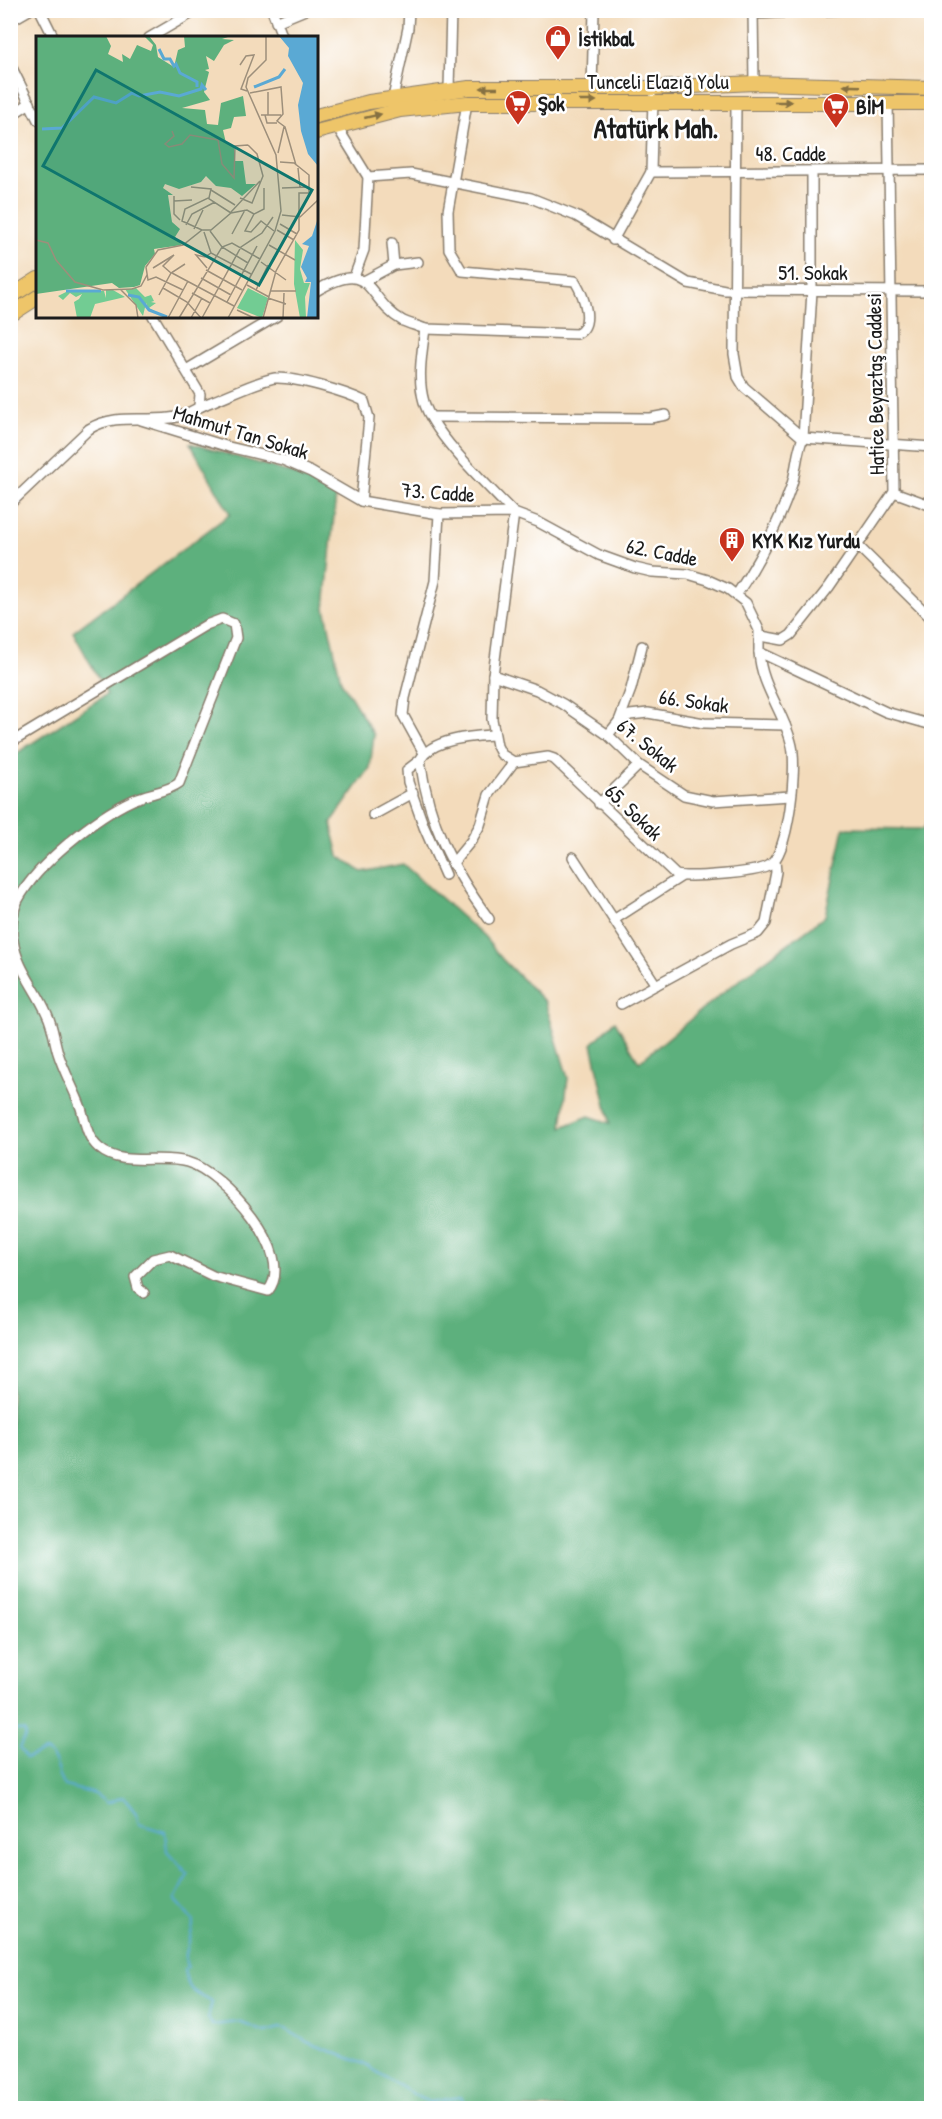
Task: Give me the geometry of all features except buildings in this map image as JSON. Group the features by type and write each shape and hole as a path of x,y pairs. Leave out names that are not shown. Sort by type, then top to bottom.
{"main road":[{"name":"Tunceli Elazığ Yolu","path":"318,131 400,110 467,103 653,95 754,83 932,88"},
{"name":"Tunceli Elazığ Yolu","path":"318,115 345,107 449,89 592,88 736,102 932,103"},
{"path":"10,297 36,280"},
{"path":"10,315 36,298"}],"street":[{"path":"10,21 29,10"},
{"path":"40,10 53,36"},
{"path":"152,36 197,10"},
{"path":"272,10 281,36"},
{"path":"276,22 305,10"},
{"path":"393,98 408,28 409,10"},
{"path":"449,89 451,10"},
{"path":"592,88 594,10"},
{"path":"754,83 753,13 841,10"},
{"path":"10,64 36,116"},
{"path":"614,240 651,172 653,95"},
{"path":"736,102 734,354 738,377 744,387 803,438 932,447"},
{"name":"Hatice Beyaztaş Caddesi","path":"761,636 783,640 791,635 830,587 894,492 888,102"},
{"path":"10,116 30,103"},
{"path":"318,290 335,280 354,277 364,281 403,320 425,328 577,334 585,330 588,323 580,290 575,281 462,271 449,249 448,211 467,103"},
{"path":"336,125 368,177 364,250 354,277"},
{"name":"48. Cadde","path":"651,172 932,170"},
{"path":"736,594 755,567 776,523 791,486 798,450 803,438 812,291 812,171"},
{"name":"51. Sokak","path":"368,177 411,174 531,198 576,216 688,283 701,287 735,290 932,291"},
{"path":"392,243 394,265"},
{"path":"364,281 394,265 418,262"},
{"name":"Mahmut Tan Sokak","path":"141,420 180,416 199,406 200,394 154,318"},
{"path":"186,370 274,318"},
{"path":"425,328 421,386 424,403 461,455 514,513 493,675 493,735 501,754 514,762 489,795 480,825 452,864"},
{"path":"199,406 275,378 347,393 364,401 369,418 361,501"},
{"path":"432,417 650,418 666,415"},
{"name":"Mahmut Tan Sokak","path":"10,504 89,429 102,421 117,417 141,420 229,447 283,460 311,472 361,501"},
{"path":"894,492 932,506"},
{"name":"73. Cadde","path":"361,501 439,514 514,513"},
{"name":"62. Cadde","path":"514,513 538,522 599,555 652,572 688,574 708,580 736,594 753,614 761,636"},
{"path":"439,514 435,581 405,698 404,716 422,756 430,814 460,881 489,919"},
{"path":"857,545 932,619"},
{"path":"10,743 206,625 222,619 234,624 236,638 179,783 119,807 93,824 40,873 23,892 14,908 13,940 16,954 24,975 47,1013 60,1060 93,1143 110,1155 123,1158 175,1159 201,1167 221,1181 243,1204 270,1248 274,1273 268,1292 213,1276 170,1255 153,1259 135,1277 138,1288 144,1293"},
{"path":"621,1004 731,944 758,933 766,923 776,872 775,861 782,846 791,796 794,764 792,746 785,725 765,684 759,652 761,636"},
{"path":"608,735 619,722 642,646"},
{"path":"759,652 886,712 932,725"},
{"name":"67. Sokak","path":"493,675 537,690 608,735 639,765 690,798 722,801 791,796"},
{"name":"66. Sokak","path":"619,722 630,715 648,713 704,723 785,725"},
{"path":"445,875 432,849 407,770 422,756 469,737 493,735"},
{"name":"65. Sokak","path":"514,762 548,757 554,759 667,868 682,876"},
{"path":"599,804 639,765"},
{"path":"373,815 413,793"},
{"path":"573,857 656,985"},
{"path":"615,919 682,876 760,870 775,861"}],"green space":[{"path":"190,443 295,474 336,495 325,608 341,681 374,735 370,768 331,823 339,856 362,872 403,864 484,937 503,960 545,1002 568,1078 562,1127 589,1116 610,1123 592,1044 615,1021 639,1062 726,990 825,916 844,828 924,829 931,810 931,2108 11,2108 11,757 107,694 73,632 230,514"}],"waterway":[{"path":"10,1679 19,1688 10,1697"},
{"path":"10,1729 24,1731 26,1735 19,1748 26,1758 45,1751 50,1754 56,1762 65,1786 95,1794 107,1803 123,1797 136,1813 139,1824 165,1832 167,1851 188,1874 175,1899 194,1921 185,1958 187,1967 184,1970 190,1988 212,2002 208,2018 212,2025 239,2022 265,2032 280,2028 286,2029 307,2042 362,2063 420,2098 430,2102 461,2097 467,2108"},
{"path":"430,2102 431,2108"}],"place":[{"name":"İstikbal","path":"558,61"},
{"name":"Şok","path":"518,126"},
{"name":"BİM","path":"836,129"},
{"name":"KYK Kız Yurdu","path":"732,563"}],"district":[{"name":"Atatürk Mah.","path":"656,128"}]}
